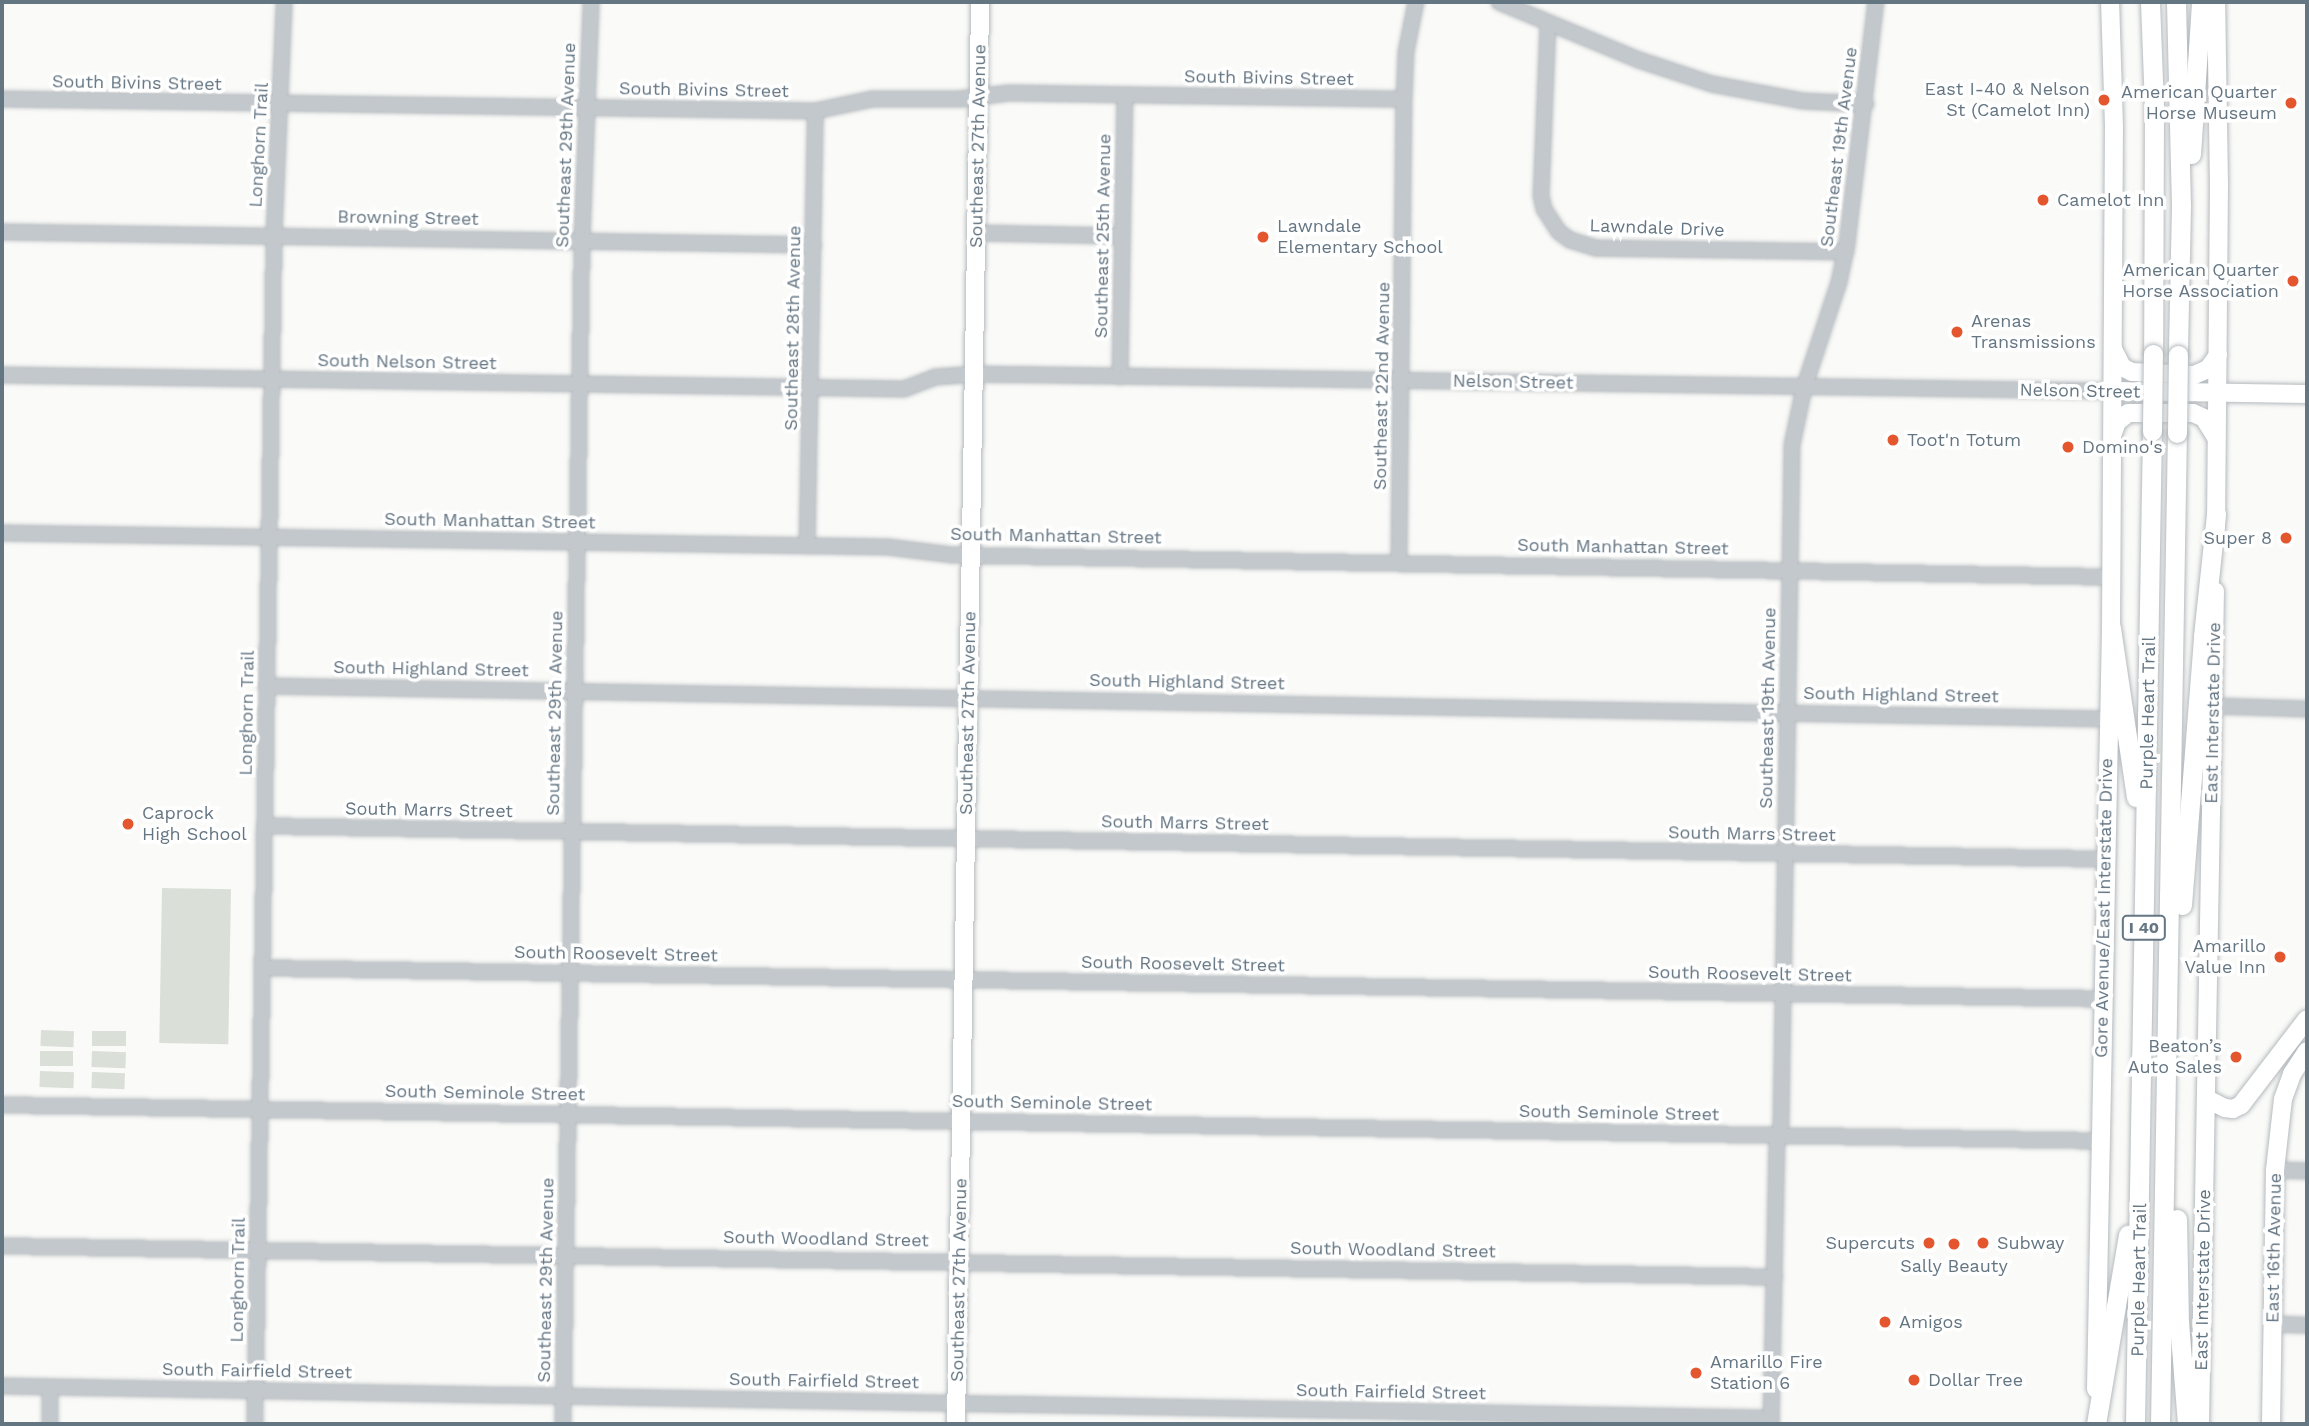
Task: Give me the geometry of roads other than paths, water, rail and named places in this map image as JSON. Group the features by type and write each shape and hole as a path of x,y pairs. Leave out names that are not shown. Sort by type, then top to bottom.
{"highway":[{"path":"2142,2 2146,79 2154,107"},
{"name":"Purple Heart Trail","path":"2135,1424 2153,354 2154,107 2150,2"},
{"name":"Purple Heart Trail","path":"2160,1424 2170,975 2181,206 2176,2"},
{"path":"2181,206 2190,172 2201,2"},
{"path":"2170,975 2181,916 2203,636 2216,514"},
{"path":"2111,628 2145,869"},
{"path":"2166,1122 2176,1203 2179,1322 2187,1424"},
{"path":"2095,1424 2125,1264 2140,1151"}],"main road":[{"name":"Southeast 27th Avenue","path":"956,1424 981,2"},
{"path":"2110,2 2114,127 2113,391"},
{"name":"East Interstate Drive","path":"2200,1424 2218,394 2217,2"},
{"path":"2113,349 2122,367 2132,372 2194,375 2208,369 2218,355"},
{"name":"Nelson Street","path":"2113,391 2307,394"},
{"name":"Gore Avenue/East Interstate Drive","path":"2095,1424 2107,719 2111,628 2113,391"},
{"path":"2112,435 2117,422 2128,413 2193,413 2204,418 2217,440"},
{"path":"2207,1099 2225,1108 2233,1109 2241,1105 2307,1019"},
{"name":"East 16th Avenue","path":"2271,1424 2275,1170 2283,1099 2292,1074 2307,1051"},
{"path":"2275,1170 2276,1062"}],"street":[{"name":"Longhorn Trail","path":"255,1424 271,379 284,2"},
{"name":"Southeast 29th Avenue","path":"563,1424 582,240 591,2"},
{"name":"Southeast 22nd Avenue","path":"1399,562 1404,99 1406,52 1416,2"},
{"path":"1499,2 1649,64 1713,85 1803,101 1866,104"},
{"name":"Southeast 19th Avenue","path":"1772,1421 1783,994 1792,445 1804,388 1846,252 1866,104 1876,2"},
{"name":"Lawndale Drive","path":"1548,23 1541,195 1544,209 1559,232 1570,240 1597,248 1846,252"},
{"name":"South Bivins Street","path":"2,99 280,105 815,110 872,99 960,99 1009,93 1404,99"},
{"name":"Southeast 25th Avenue","path":"1119,377 1125,95"},
{"name":"Southeast 28th Avenue","path":"807,545 815,110"},
{"name":"Browning Street","path":"2,232 814,245"},
{"path":"977,233 1122,236"},
{"name":"Nelson Street","path":"811,387 904,389 934,377 974,374 2113,391"},
{"name":"South Nelson Street","path":"2,375 811,387"},
{"name":"South Manhattan Street","path":"2,533 807,545 888,547 971,554 2111,577"},
{"name":"South Highland Street","path":"266,686 2107,719"},
{"path":"2213,706 2307,709"},
{"name":"South Marrs Street","path":"264,826 2105,859"},
{"name":"South Roosevelt Street","path":"262,968 2103,999"},
{"name":"South Seminole Street","path":"2,1105 2101,1141"},
{"path":"2275,1170 2307,1171"},
{"name":"South Woodland Street","path":"2,1246 1775,1276"},
{"path":"2273,1324 2307,1325"},
{"name":"South Fairfield Street","path":"2,1386 957,1402 1515,1419 1772,1421"},
{"path":"50,1387 50,1424"}],"place":[{"name":"East I-40 & Nelson St (Camelot Inn)","path":"2104,100"},
{"name":"American Quarter Horse Museum","path":"2291,103"},
{"name":"Camelot Inn","path":"2043,200"},
{"name":"Lawndale Elementary School","path":"1263,237"},
{"name":"American Quarter Horse Association","path":"2293,281"},
{"name":"Arenas Transmissions","path":"1957,332"},
{"name":"Toot'n Totum","path":"1893,440"},
{"name":"Domino's","path":"2068,447"},
{"name":"Super 8","path":"2286,538"},
{"name":"Caprock High School","path":"128,824"},
{"name":"Amarillo Value Inn","path":"2280,957"},
{"name":"Beaton’s Auto Sales","path":"2236,1057"},
{"name":"Supercuts","path":"1929,1243"},
{"name":"Subway","path":"1983,1243"},
{"name":"Sally Beauty","path":"1954,1244"},
{"name":"Amigos","path":"1885,1322"},
{"name":"Amarillo Fire Station 6","path":"1696,1373"},
{"name":"Dollar Tree","path":"1914,1380"}]}
